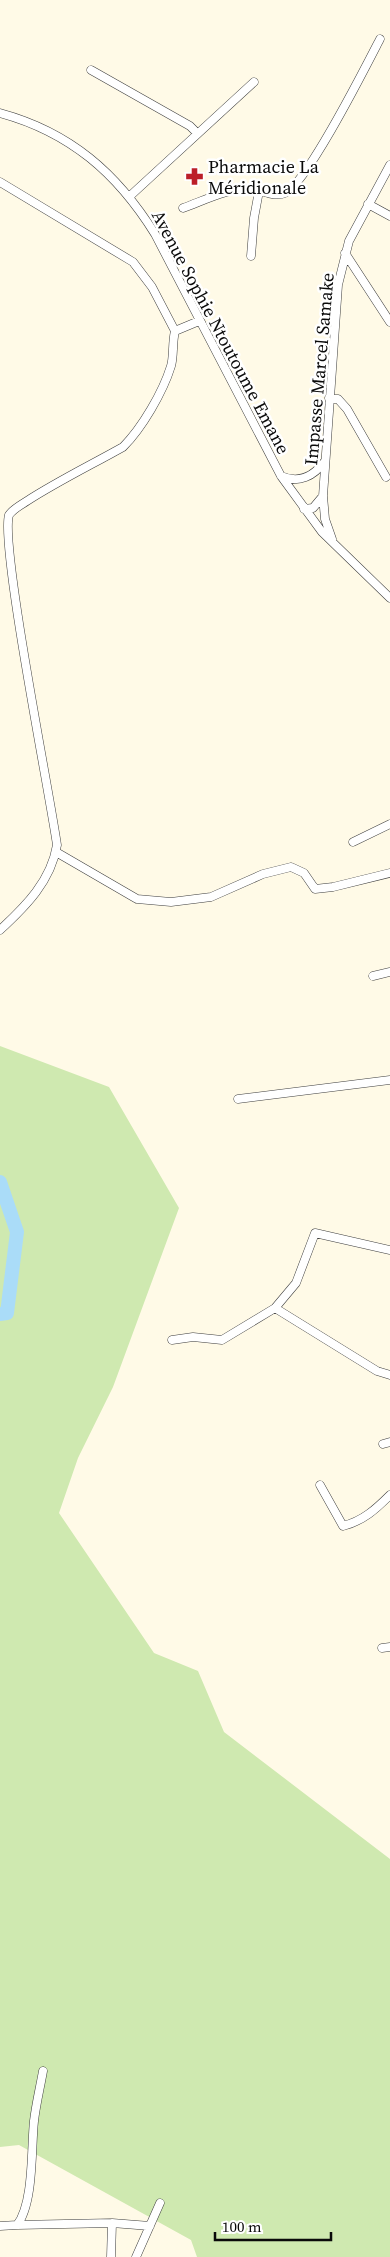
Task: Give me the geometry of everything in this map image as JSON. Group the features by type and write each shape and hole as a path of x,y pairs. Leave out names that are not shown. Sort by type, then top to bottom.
{"street":[{"path":"183,208 237,190 259,190 280,195 292,190 299,182 328,134 380,38"},
{"path":"91,70 190,126 198,133"},
{"path":"130,196 254,82"},
{"name":"Avenue Sophie Ntoutoume Emane","path":"0,113 43,128 75,146 100,166 130,196 155,234 280,476 304,509 335,545 390,598"},
{"name":"Impasse Marcel Samake","path":"335,545 327,526 323,496 338,285 345,253 368,204 390,165"},
{"path":"0,182 133,262 152,287 175,331 172,364 161,391 131,439 123,447 42,491 10,513 6,520 5,538 16,636 33,733 53,818 57,844 49,871 36,893 22,910 0,930"},
{"path":"251,256 254,218 259,190"},
{"path":"368,204 390,216"},
{"path":"345,253 390,322"},
{"path":"175,331 199,321"},
{"path":"329,398 338,399 347,410 386,478"},
{"path":"280,476 294,479 308,477 320,468 326,459"},
{"path":"304,509 313,508 323,496"},
{"path":"353,842 390,824"},
{"path":"56,852 137,899 171,902 211,897 263,874 291,866 304,874 315,888 333,887 390,873"},
{"path":"373,976 390,972"},
{"path":"238,1099 390,1080"},
{"path":"172,1340 192,1337 222,1340 275,1308 296,1283 315,1233 390,1250"},
{"path":"275,1308 377,1371 390,1375"},
{"path":"320,1485 343,1526 355,1523 376,1510 390,1494"},
{"path":"17,2225 24,2215 31,2173 34,2120 43,2071"},
{"path":"136,2257 160,2203"},
{"path":"111,2257 112,2223"},
{"path":"0,2226 112,2223 150,2226"}],"green space":[{"path":"0,1046 109,1087 179,1208 113,1387 78,1458 59,1513 154,1653 198,1671 224,1732 390,1859 390,2257 197,2257 191,2240 19,2145 0,2147"}],"waterway":[{"path":"0,1182 17,1232 7,1313 0,1314"}],"place":[{"name":"Pharmacie La Méridionale","path":"194,176"}]}
